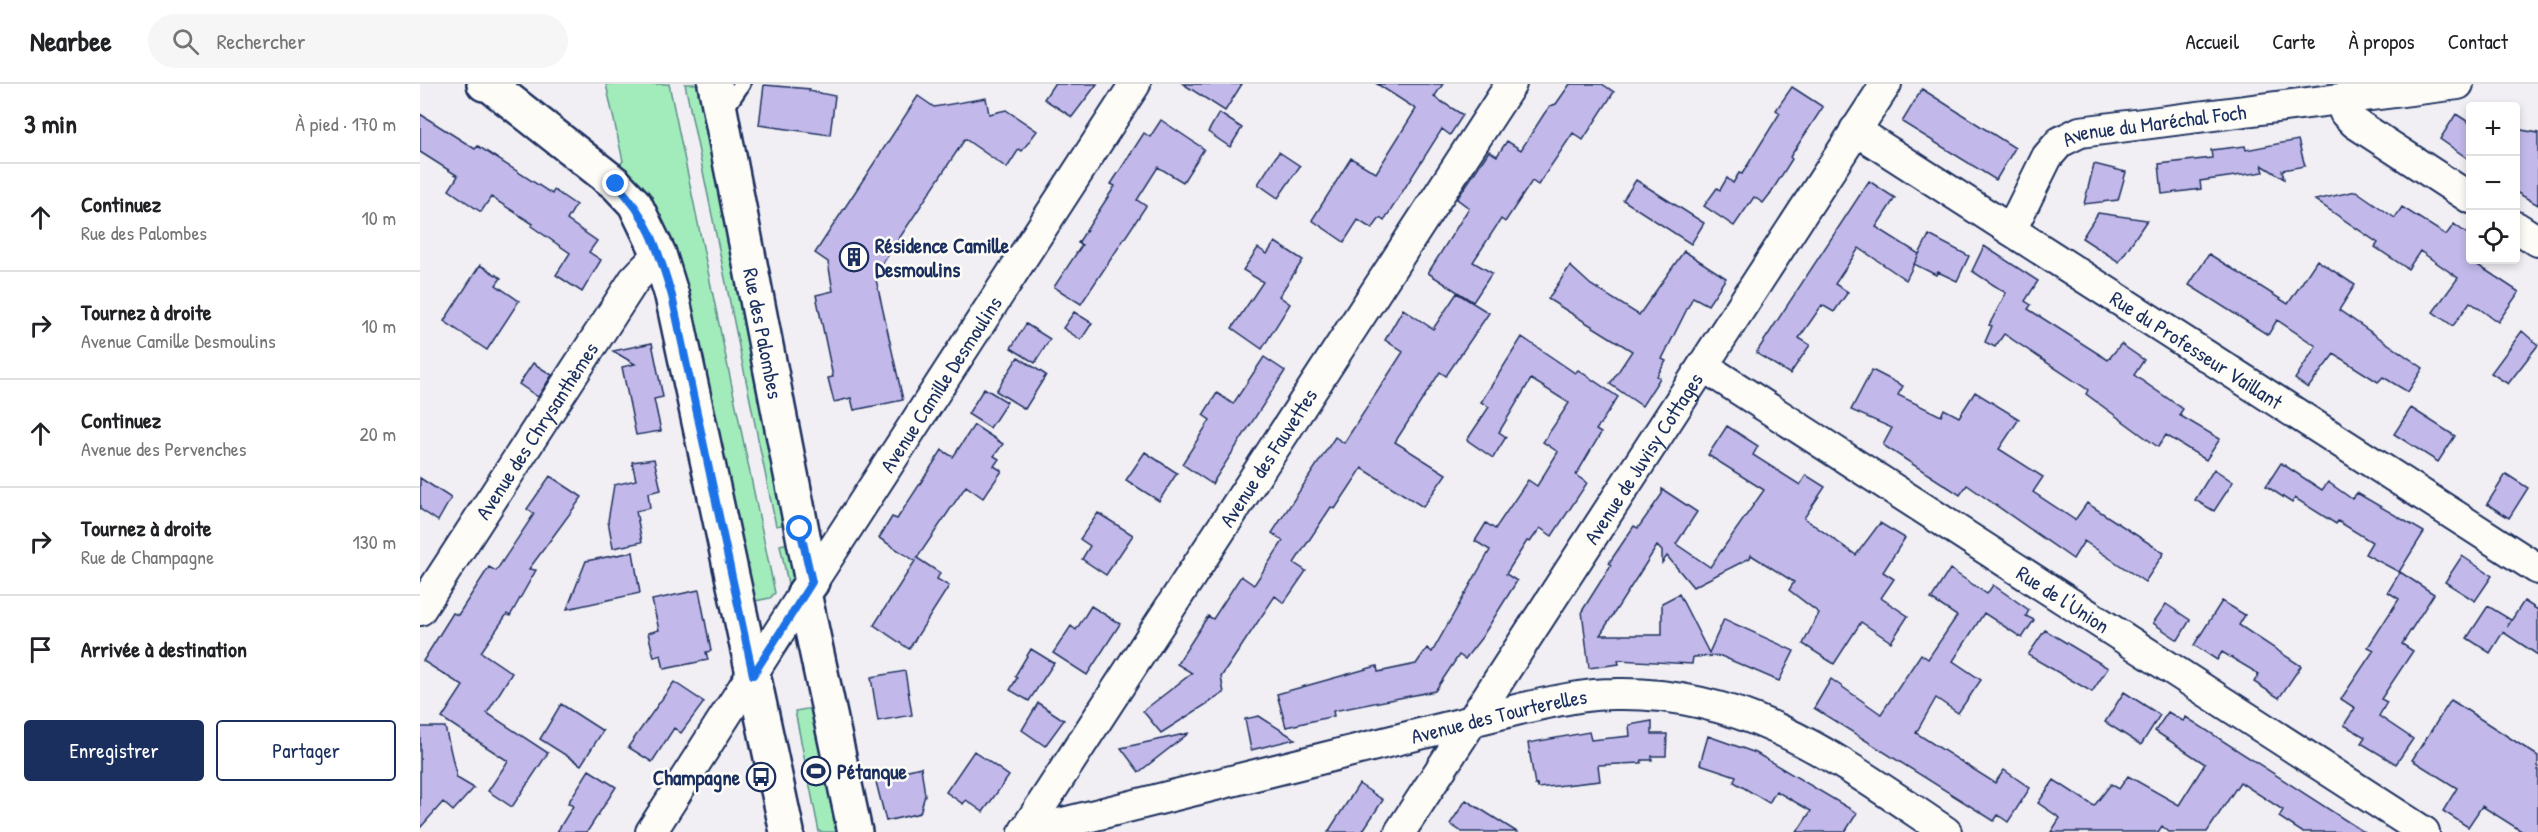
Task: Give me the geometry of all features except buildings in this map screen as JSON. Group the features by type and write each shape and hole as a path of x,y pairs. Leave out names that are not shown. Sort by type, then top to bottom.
{"street":[{"path":"484,84 490,85 616,184 642,214 659,254 672,296 786,832"},
{"name":"Rue des Palombes","path":"715,84 855,832"},
{"name":"Avenue Camille Desmoulins","path":"651,832 1135,84"},
{"name":"Avenue des Fauvettes","path":"1026,832 1511,84"},
{"name":"Avenue de Juvisy Cottages","path":"1400,832 1886,84"},
{"name":"Avenue du Maréchal Foch","path":"2011,230 2047,157 2060,142 2080,132 2458,84"},
{"path":"2340,100 2345,113 2355,123 2466,195"},
{"name":"Rue du Professeur Vaillant","path":"1855,130 2538,569"},
{"path":"2520,230 2538,242"},
{"name":"Avenue des Chrysanthèmes","path":"420,610 634,280 659,254"},
{"name":"Rue de l'Union","path":"1703,366 2424,832"},
{"name":"Avenue des Tourterelles","path":"1026,832 1568,699 1614,694 1663,695 1719,705 1775,726 1818,749 1946,832"}],"lane":[{"path":"720,117 742,84"}],"green space":[{"path":"606,84 669,84 775,593 770,598 750,602 677,255 656,206 617,168 623,161"},
{"path":"685,84 704,84 787,524 776,526"},
{"path":"792,542 797,585 791,598 780,545"},
{"name":"Pétanque","path":"812,708 836,832 819,832 795,711"}],"place":[{"name":"Résidence Camille Desmoulins","path":"854,257"},
{"name":"Pétanque","path":"816,771"},
{"name":"Champagne","path":"761,777"}],"route":[{"path":"616,184 642,214 659,254 672,296 753,675 812,582 800,529"}]}
